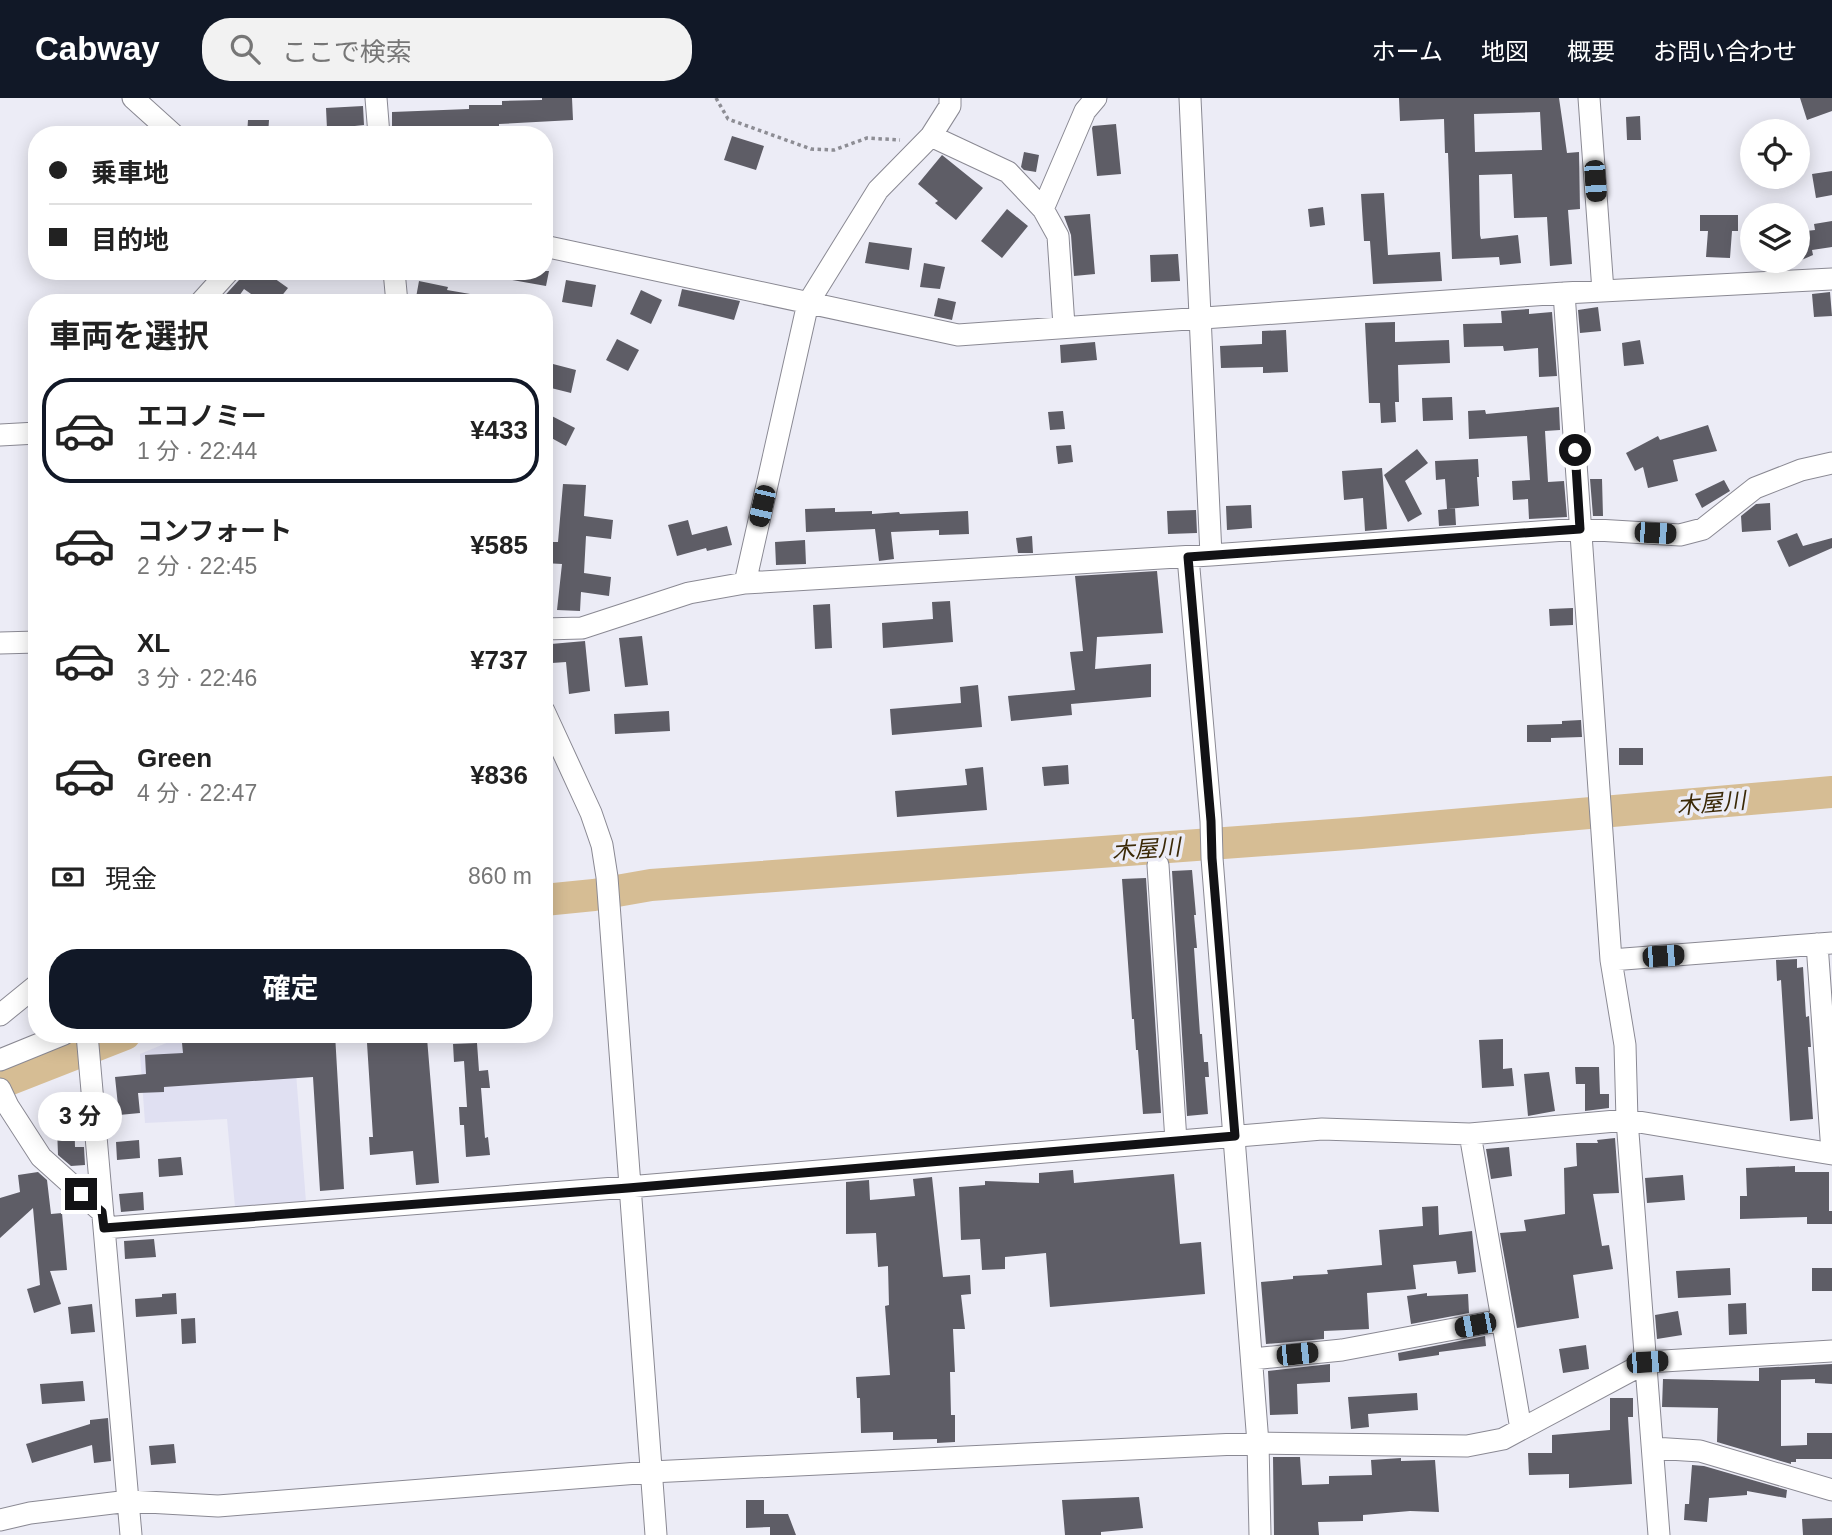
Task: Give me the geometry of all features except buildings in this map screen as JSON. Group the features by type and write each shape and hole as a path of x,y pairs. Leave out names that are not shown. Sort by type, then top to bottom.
{"street":[{"path":"133,98 164,126"},
{"path":"376,98 378,126"},
{"path":"745,583 808,303 878,190 927,140 950,106 950,98"},
{"path":"1043,209 1085,111 1096,98"},
{"path":"1190,98 1211,555"},
{"path":"1589,98 1603,291"},
{"path":"927,140 1008,172 1043,209 1058,236 1064,326"},
{"path":"553,248 958,335 1564,293 1832,279"},
{"path":"208,294 221,280"},
{"path":"1564,293 1611,960 1625,1045 1627,1120 1659,1535"},
{"path":"0,435 28,433"},
{"path":"553,629 582,628 689,593 745,583 1188,557 1580,529 1680,535 1703,529 1755,488 1801,470 1832,463"},
{"path":"1188,557 1252,1359 1258,1443 1259,1535"},
{"path":"0,643 28,642"},
{"path":"553,731 603,845 610,907 628,1188 656,1535"},
{"path":"1158,865 1176,1141"},
{"path":"4,1098 41,1157 103,1220 628,1188 1322,1129 1470,1134 1627,1120 1832,1153 1825,944 1611,960"},
{"path":"0,1015 28,992"},
{"path":"0,1059 41,1043"},
{"path":"88,1043 131,1535"},
{"path":"1470,1134 1521,1429"},
{"path":"1252,1359 1342,1350 1502,1320"},
{"path":"0,1520 30,1513 129,1501 218,1506 651,1472 1258,1443 1467,1446 1503,1439 1647,1362 1832,1351"},
{"path":"1653,1448 1700,1451 1832,1490"}],"path":[{"path":"716,98 728,119 811,149 834,150 867,138 927,140"}],"shaded area":[{"path":"166,1043 294,1043 306,1202 235,1207 227,1119 145,1123 140,1054"}],"waterway":[{"name":"木屋川","path":"553,899 651,885 1361,833 1832,792"},
{"name":"木屋川","path":"0,1083 102,1043"}],"route":[{"path":"81,1194 102,1212 104,1228 628,1188 1235,1136 1188,557 1580,529 1575,450"}]}
